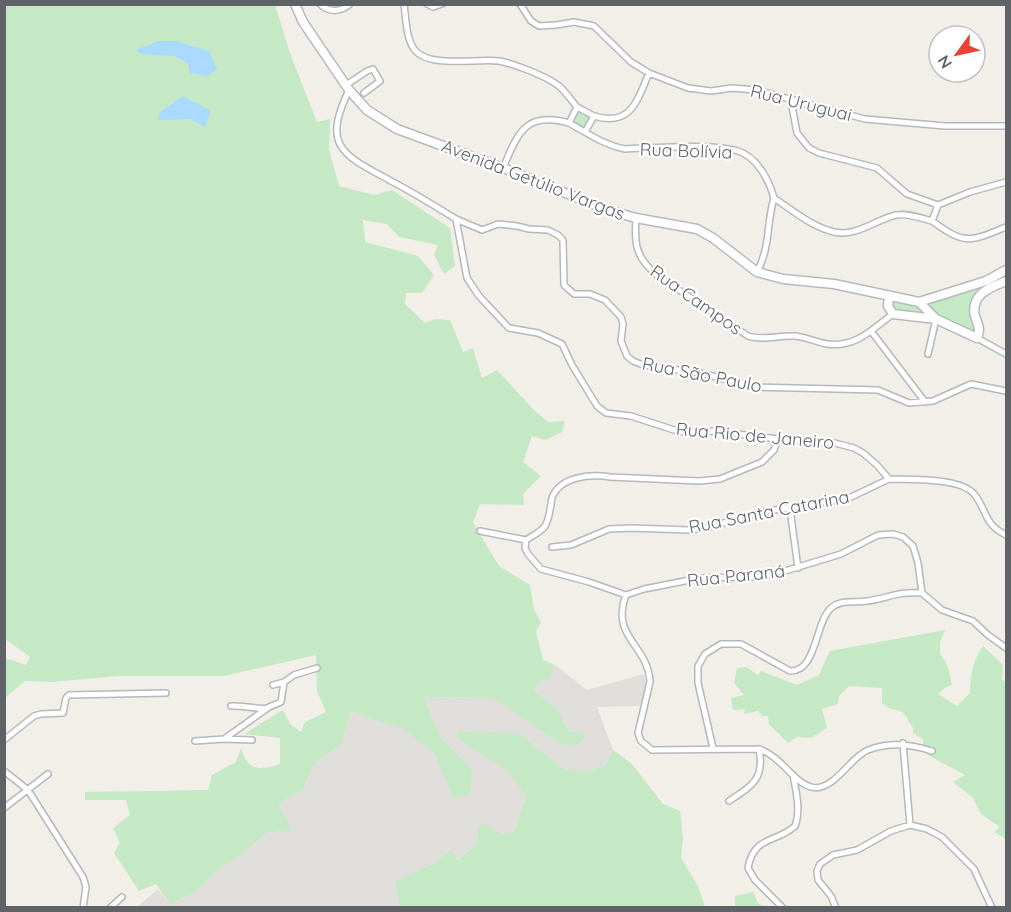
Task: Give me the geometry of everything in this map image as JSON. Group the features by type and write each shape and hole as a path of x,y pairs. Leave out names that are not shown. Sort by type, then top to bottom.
{"street":[{"name":"Avenida Getúlio Vargas","path":"295,4 303,22 347,88 367,110 397,129 608,210 636,218 697,229 713,238 757,272 783,279 834,284 920,302"},
{"path":"320,4 330,11 338,11 350,4"},
{"path":"404,4 410,40 422,57 440,60 499,62 543,77 557,85 577,107 594,116 614,119 629,112 649,73"},
{"path":"427,4 433,7 442,4"},
{"name":"Rua Uruguai","path":"520,4 531,21 539,26 556,26 574,22 594,26 631,62 649,73 670,82 700,90 746,88 865,119 945,126 1006,126"},
{"path":"364,93 380,81 373,69 367,71 347,88 340,109 336,126 340,144 347,155 360,165 456,219"},
{"path":"791,101 798,133 809,148 819,153 877,168 907,194 938,205 970,192 1006,182"},
{"path":"503,168 517,135 538,121 552,119 569,123 577,107"},
{"path":"585,132 594,116"},
{"name":"Rua Bolívia","path":"569,123 607,144 625,149 694,147 738,151 754,161 760,168 770,184 774,198"},
{"path":"757,272 767,247 774,198 818,227 836,233 858,230 895,215 913,216 932,221 964,239 982,237 1006,227"},
{"path":"932,221 938,205"},
{"name":"Rua Campos","path":"636,218 636,244 645,264 658,276 742,333 759,339 795,336 834,345 859,340 893,314"},
{"name":"Rua São Paulo","path":"456,219 482,230 498,224 548,230 558,235 563,240 564,285 574,294 596,295 612,306 621,317 623,324 621,341 623,349 633,362 653,368 700,373 746,386 861,388 883,392 905,402 940,399 967,384 980,384 1006,391"},
{"name":"Rua Rio de Janeiro","path":"456,219 467,278 479,296 509,328 538,333 562,344 572,365 600,410 613,415 631,416 689,433 714,431 778,439 831,442 854,448 877,465 888,479"},
{"path":"977,338 980,328 974,308 978,296 988,284 1006,271"},
{"path":"936,319 920,302 1006,281"},
{"path":"889,296 888,306 893,314 936,319 1006,354"},
{"path":"928,354 936,319"},
{"path":"871,331 925,402"},
{"path":"778,439 774,450 762,462 716,480 597,475 579,477 555,493 546,525 524,544 528,554 541,569 590,582 626,595 621,616 622,626 649,669 650,682 638,728 641,741 648,748 659,752 713,748 759,749 770,753 802,782 811,787 823,786 868,750 903,743 932,751"},
{"path":"888,479 946,482 965,487 975,495 989,524 1006,535"},
{"name":"Rua Santa Catarina","path":"552,547 571,545 609,529 689,530 731,522 762,512 849,498 888,479"},
{"path":"790,509 798,568"},
{"path":"480,531 526,540"},
{"name":"Rua Paraná","path":"626,595 644,589 700,578 761,576 798,568 841,554 878,535 898,535 907,540 915,550 922,593"},
{"path":"713,748 702,703 698,671 702,658 713,647 728,643 741,644 785,668 796,671 807,662 824,618 835,605 869,601 899,592 922,593 942,610 974,621 1006,648"},
{"path":"273,685 317,668"},
{"path":"231,706 243,705 262,710 277,705 283,699 284,682"},
{"path":"4,740 34,716 63,713 65,699 69,695 166,693"},
{"path":"224,739 269,707"},
{"path":"195,741 252,740"},
{"path":"903,743 910,825"},
{"path":"729,801 749,788 758,778 761,760 759,749"},
{"path":"4,771 28,790 83,877 86,887 83,908"},
{"path":"783,908 755,880 748,868 752,855 762,843 795,826 796,795 792,773"},
{"path":"4,808 48,774"},
{"path":"836,908 831,896 818,880 817,871 820,864 833,855 857,850 891,831 910,825 927,829 942,837 974,869 992,908"},
{"path":"110,908 122,897"}],"shaded area":[{"path":"555,665 587,690 644,674 646,684 640,706 597,707 613,750 605,766 584,772 564,769 520,734 457,738 508,770 526,796 514,832 502,834 478,830 477,843 456,860 451,849 437,862 396,881 400,907 136,908 158,889 170,904 198,890 217,871 245,852 266,833 291,830 278,804 303,790 312,768 323,756 341,745 351,711 402,727 436,754 453,798 471,795 472,770 440,737 423,697 494,698 577,746 587,734 568,730 558,710 533,690 539,682 549,679"}],"green space":[{"path":"5,5 275,5 291,56 317,122 330,119 329,150 339,186 374,195 392,190 450,228 455,266 444,274 434,255 438,245 399,237 387,224 363,220 365,242 418,256 434,275 422,293 406,293 405,304 425,323 436,319 450,320 463,352 473,348 482,378 497,370 548,422 565,421 562,432 546,440 532,436 523,462 541,476 523,494 524,505 480,504 473,523 499,566 530,585 534,610 541,622 536,631 543,660 555,665 549,679 539,682 533,690 558,710 568,730 587,734 577,746 561,744 494,698 424,697 440,737 472,770 471,795 453,798 435,754 401,727 351,711 341,745 323,756 312,768 303,790 278,804 292,830 266,833 245,852 217,871 198,890 170,904 156,884 139,891 114,853 120,843 113,828 130,815 126,800 85,800 85,792 208,790 212,775 236,762 241,748 247,761 255,767 266,768 280,764 280,738 244,734 283,710 290,724 301,732 305,722 326,712 317,691 316,655 224,676 118,676 52,682 25,681 5,698 5,658 26,665 30,657 5,639"},
{"path":"581,112 589,120 581,128 573,120"},
{"path":"979,288 972,307 976,329 974,331 971,332 939,316 929,305 930,303"},
{"path":"894,302 917,306 925,314 899,311 892,305"},
{"path":"945,630 940,642 940,654 947,665 952,685 938,694 957,706 970,693 973,668 983,646 1003,665 1002,680 1006,682 1006,839 994,832 1000,827 981,814 973,798 953,782 965,775 928,755 923,748 923,739 913,733 913,728 903,712 889,708 882,703 882,688 849,686 839,696 838,704 822,709 827,728 811,738 797,737 788,743 769,724 768,716 762,716 758,711 744,714 745,709 733,710 731,698 744,695 734,683 737,668 746,667 758,675 761,671 797,685 819,675 830,651"},
{"path":"457,731 520,734 564,769 584,772 605,766 613,750 631,763 663,804 680,811 683,838 681,858 698,886 705,907 400,907 395,881 437,862 451,849 457,860 477,843 478,830 482,823 502,834 514,832 526,796 507,770 457,738"},
{"path":"753,892 758,903 764,907 735,907 735,896"}],"water":[{"path":"158,41 176,41 209,51 217,69 208,76 190,73 188,63 174,56 141,54 136,50"},
{"path":"183,96 211,111 205,127 190,119 158,120 160,112"}]}
